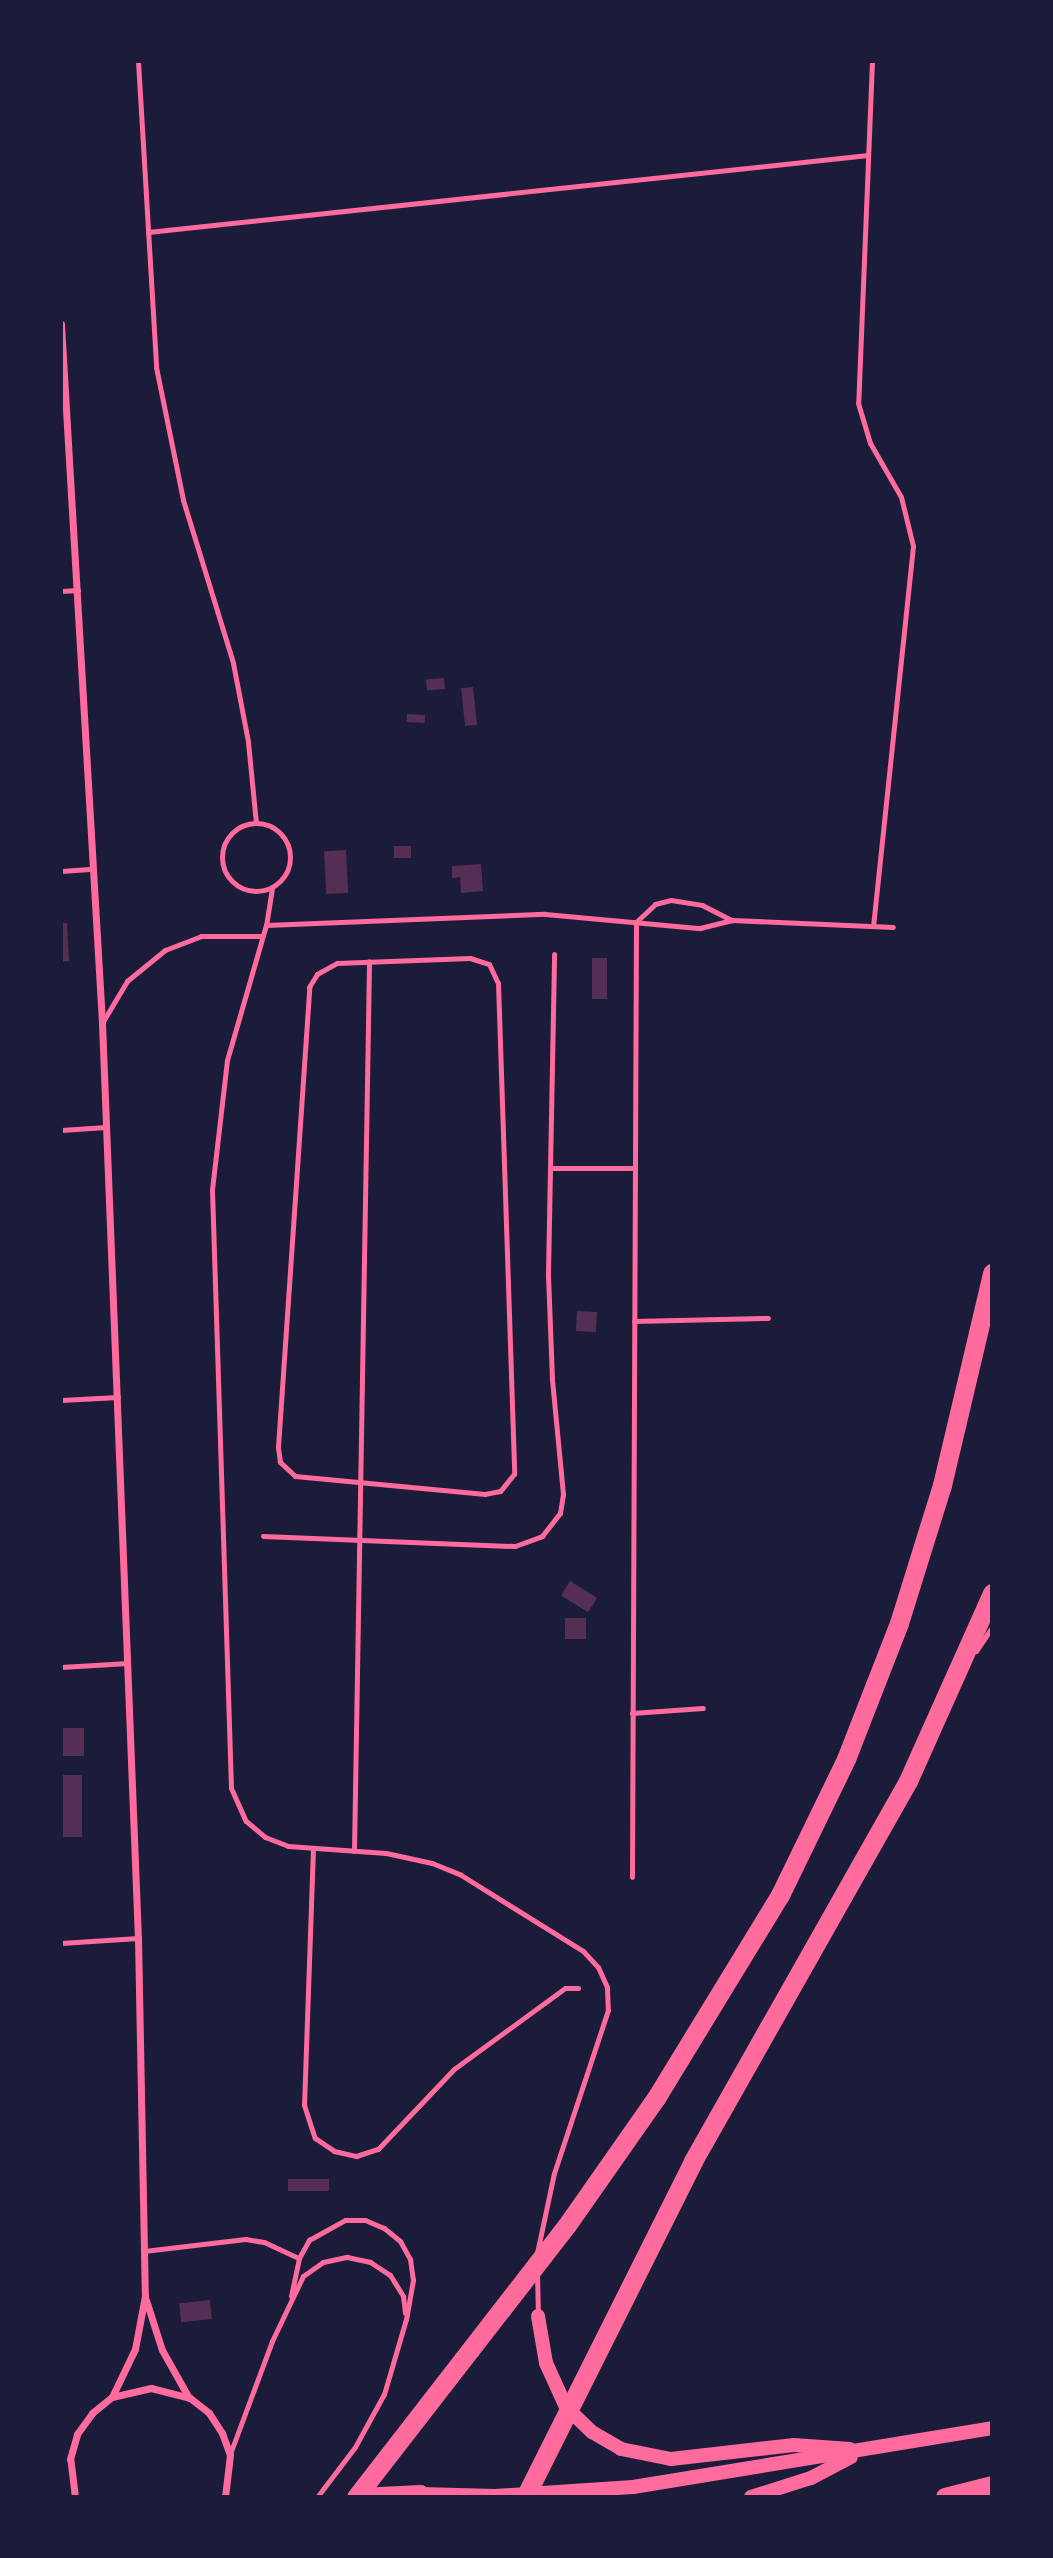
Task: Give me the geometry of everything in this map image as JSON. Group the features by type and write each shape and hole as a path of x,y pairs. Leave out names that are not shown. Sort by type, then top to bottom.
{"highway":[{"path":"358,2497 566,2225 656,2098 744,1955 814,1828 899,1623 942,1485 992,1273"},
{"path":"525,2497 693,2161 902,1793 956,1680 992,1593"},
{"path":"358,2497 421,2496"}],"main road":[{"path":"538,2316 551,2379 566,2407 592,2432 621,2449 671,2459 794,2445 862,2452"},
{"path":"421,2496 495,2496 633,2487 862,2452 992,2428"},
{"path":"751,2497 811,2478 862,2452"},
{"path":"945,2497 992,2485"}],"street":[{"path":"61,324 102,1023 120,1397 138,1938 145,2296 135,2349 112,2397"},
{"path":"145,2296 162,2350 190,2398 209,2413 230,2455 225,2497"},
{"path":"75,2497 69,2459 77,2434 92,2413 112,2397 151,2388 190,2398"}],"lane":[{"path":"138,61 152,322 164,412 186,511 233,663 248,742 256,822"},
{"path":"872,61 858,403 870,443 901,497 913,546 873,926"},
{"path":"148,232 867,155"},
{"path":"61,591 78,590"},
{"path":"256,822 283,835 290,854 286,874 272,888 266,925 227,1060 212,1190 230,1775 234,1800 255,1830 276,1843 410,1857 461,1875 583,1951 604,1977 608,2010 563,2142 540,2230 538,2316"},
{"path":"256,822 229,836 222,866 242,889 272,888"},
{"path":"61,871 93,869"},
{"path":"632,1877 636,922 654,904 671,900 702,905 732,920"},
{"path":"266,925 545,914 701,928 732,920 893,927"},
{"path":"102,1023 127,981 165,950 201,936 262,936"},
{"path":"263,1536 516,1546 542,1536 560,1513 563,1494 549,1326 554,954"},
{"path":"477,958 489,964 497,976 515,1467 511,1481 493,1494 295,1476 279,1462 307,994 313,980 330,965 369,961 477,958"},
{"path":"354,1851 369,961"},
{"path":"61,1130 106,1127"},
{"path":"550,1168 635,1168"},
{"path":"634,1321 768,1318"},
{"path":"61,1400 120,1397"},
{"path":"956,1680 992,1627"},
{"path":"61,1667 130,1662"},
{"path":"632,1713 703,1708"},
{"path":"313,1848 304,2105 315,2138 334,2151 356,2156 379,2149 454,2069 565,1988 578,1988"},
{"path":"61,1943 138,1938"},
{"path":"230,2455 290,2296 299,2258 309,2240 345,2220 365,2220 384,2228 400,2241 410,2259 413,2280 406,2319 388,2382 366,2430 317,2497"},
{"path":"144,2251 245,2239 273,2245 299,2258"},
{"path":"290,2296 303,2276 323,2262 358,2259 390,2275 403,2296 406,2319"}],"building":[{"path":"444,678 445,689 427,691 426,680"},
{"path":"473,687 477,725 465,726 461,688"},
{"path":"407,714 425,715 425,723 407,722"},
{"path":"394,846 411,846 411,858 394,858"},
{"path":"346,850 348,893 326,894 324,851"},
{"path":"481,864 483,891 461,893 460,877 452,878 452,866"},
{"path":"61,923 67,923 69,961 61,962"},
{"path":"592,958 607,958 607,999 592,999"},
{"path":"577,1311 597,1312 596,1332 576,1331"},
{"path":"570,1581 597,1598 588,1612 561,1595"},
{"path":"565,1618 586,1618 586,1639 565,1639"},
{"path":"63,1728 84,1728 84,1756 63,1756"},
{"path":"61,1775 82,1775 82,1837 61,1837"},
{"path":"288,2179 329,2179 329,2191 288,2191"},
{"path":"210,2300 212,2319 181,2322 179,2303"}]}
